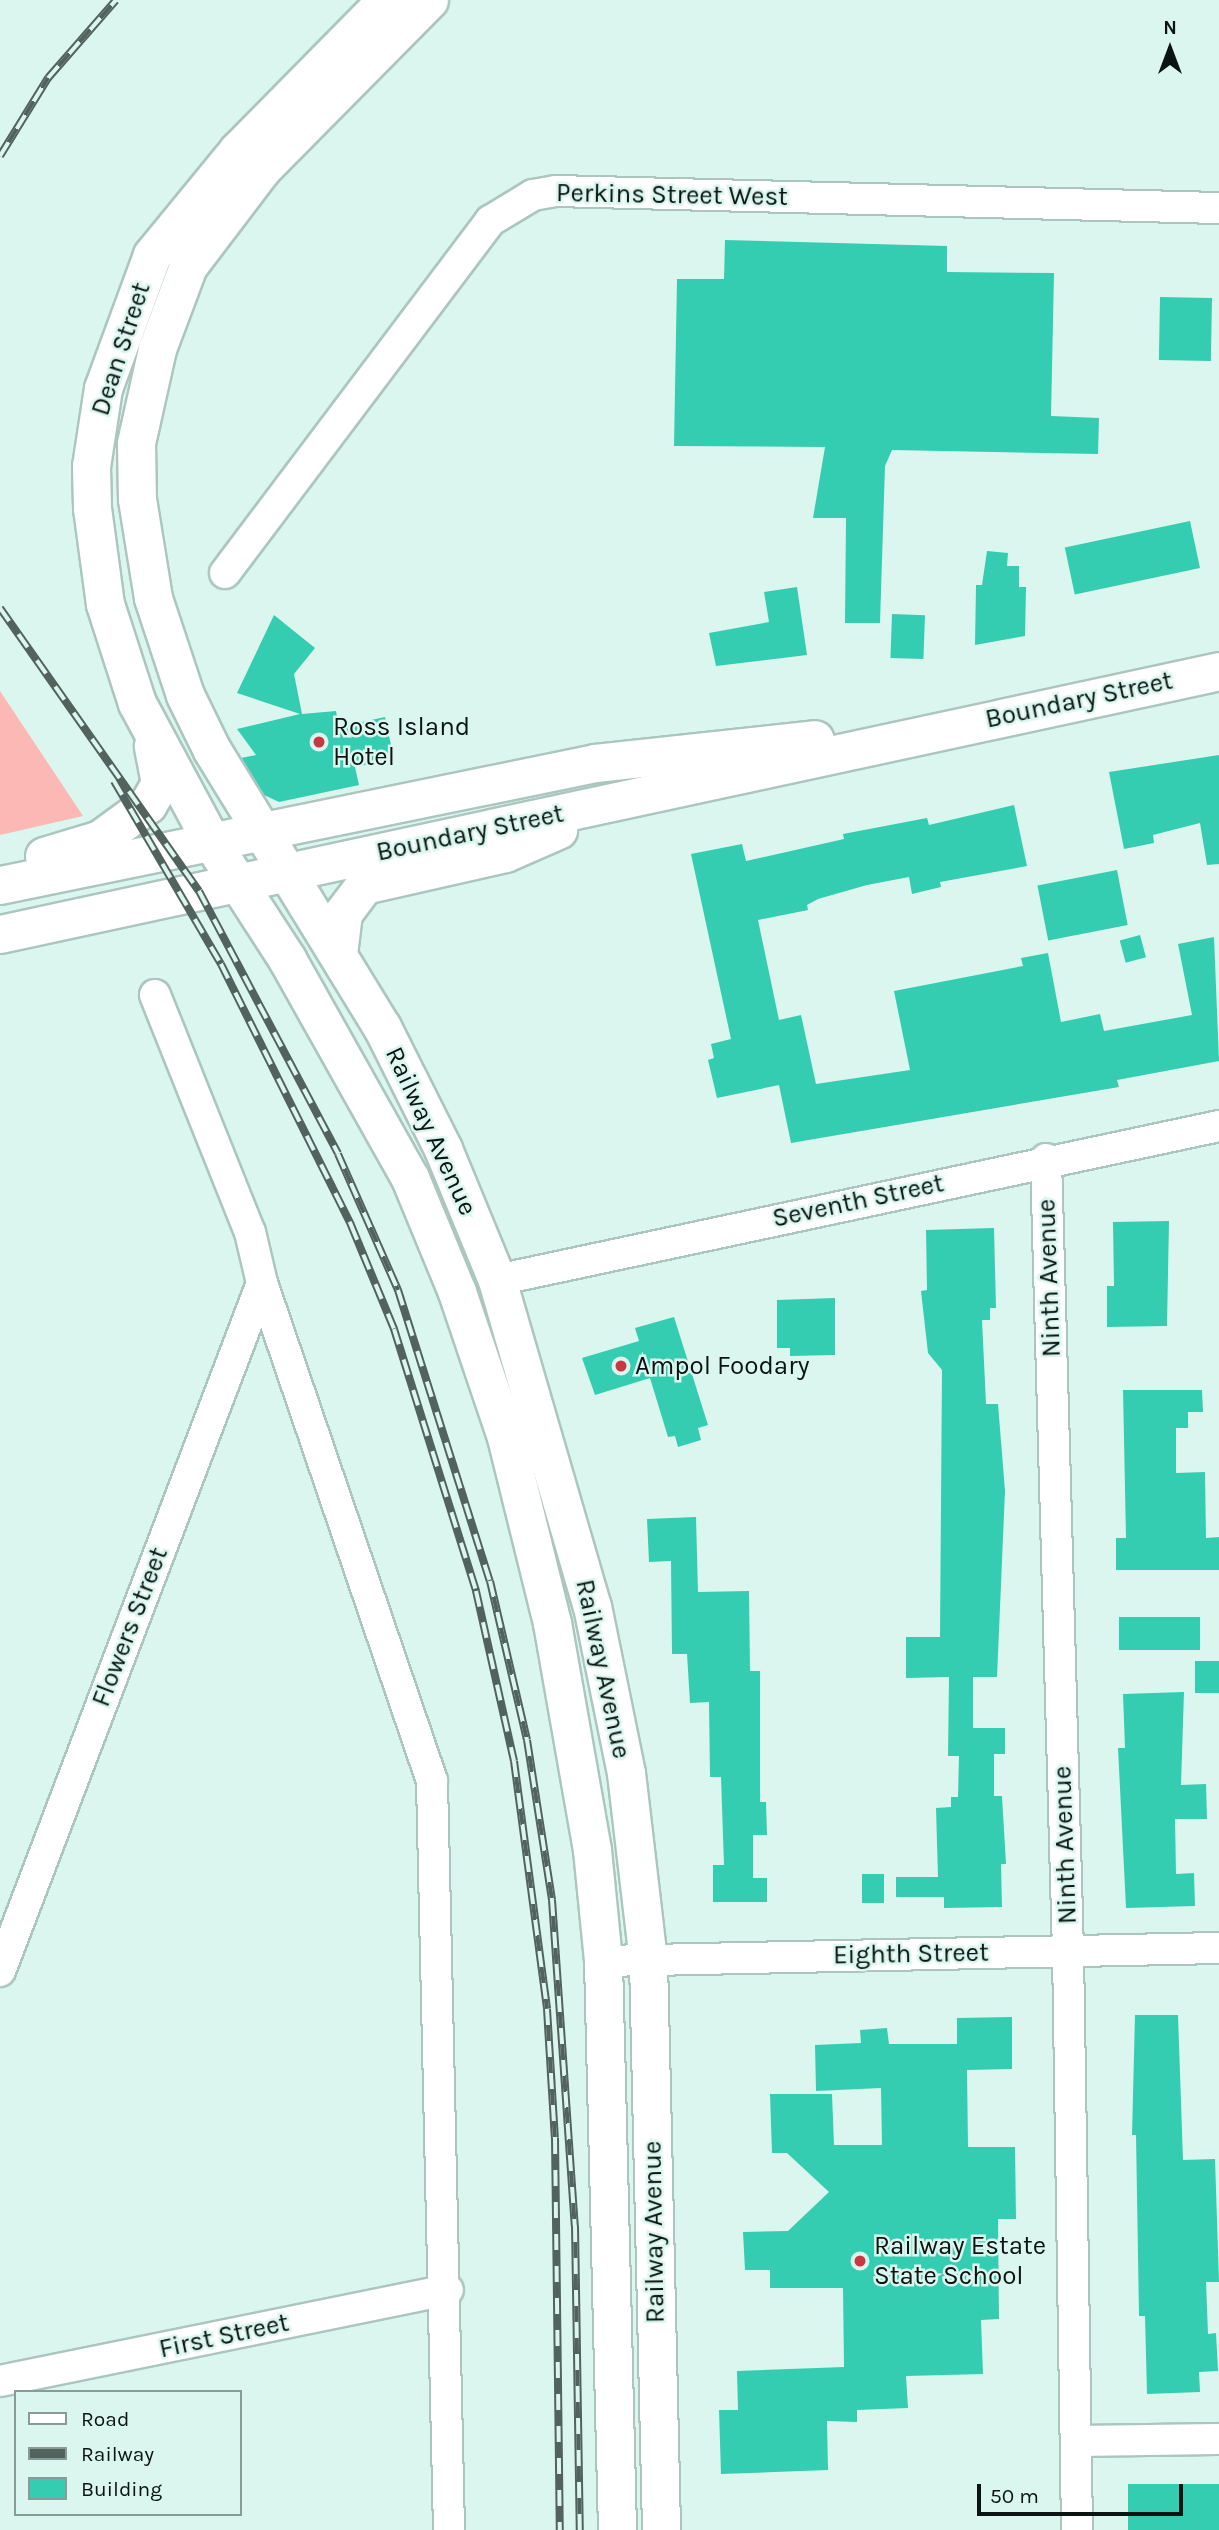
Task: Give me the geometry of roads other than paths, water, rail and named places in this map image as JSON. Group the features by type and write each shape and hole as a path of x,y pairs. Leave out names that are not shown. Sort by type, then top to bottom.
{"main road":[{"name":"Dean Street","path":"237,884 147,722 105,604 96,550 91,467 103,388 152,255 238,150 386,0"},
{"name":"Dean Street","path":"287,871 212,750 163,641 144,555 136,443 157,349 188,266 261,170 429,0"},
{"name":"Boundary Street","path":"0,934 626,800 939,729 1219,671"},
{"path":"0,870 100,839 148,804 160,783 147,722"},
{"name":"Boundary Street","path":"0,885 595,763 939,729"},
{"path":"338,954 343,913 364,885 505,853 626,800"},
{"name":"Railway Avenue","path":"287,871 382,1027 443,1149 497,1280 592,1606 626,1773 648,1960 661,2530"},
{"name":"Railway Avenue","path":"237,884 287,958 410,1178 457,1292 506,1437 552,1623 592,1850 603,1961 617,2530"}],"street":[{"name":"Perkins Street West","path":"225,573 490,221 533,195 555,191 1219,208"},
{"path":"155,995 250,1231 262,1283 432,1781 448,2290 449,2530"},
{"name":"Seventh Street","path":"497,1280 1046,1159 1219,1126"},
{"name":"Ninth Avenue","path":"1046,1159 1068,1950 1077,2530"},
{"name":"Flowers Street","path":"0,1971 262,1283"},
{"name":"Eighth Street","path":"603,1961 1219,1948"},
{"name":"First Street","path":"0,2381 448,2290"},
{"path":"1076,2441 1219,2439"}],"railway":[{"path":"0,156 48,78 116,0"},
{"path":"0,608 199,891 338,1154 398,1290 490,1581 527,1740 552,1900 575,2226 580,2530"},
{"path":"114,781 221,964 351,1225 394,1329 476,1591 514,1761 547,2009 555,2138 560,2530"}],"place":[{"name":"Ross Island Hotel","path":"319,742"},
{"name":"Ampol Foodary","path":"621,1366"},
{"name":"Railway Estate State School","path":"860,2261"}]}
